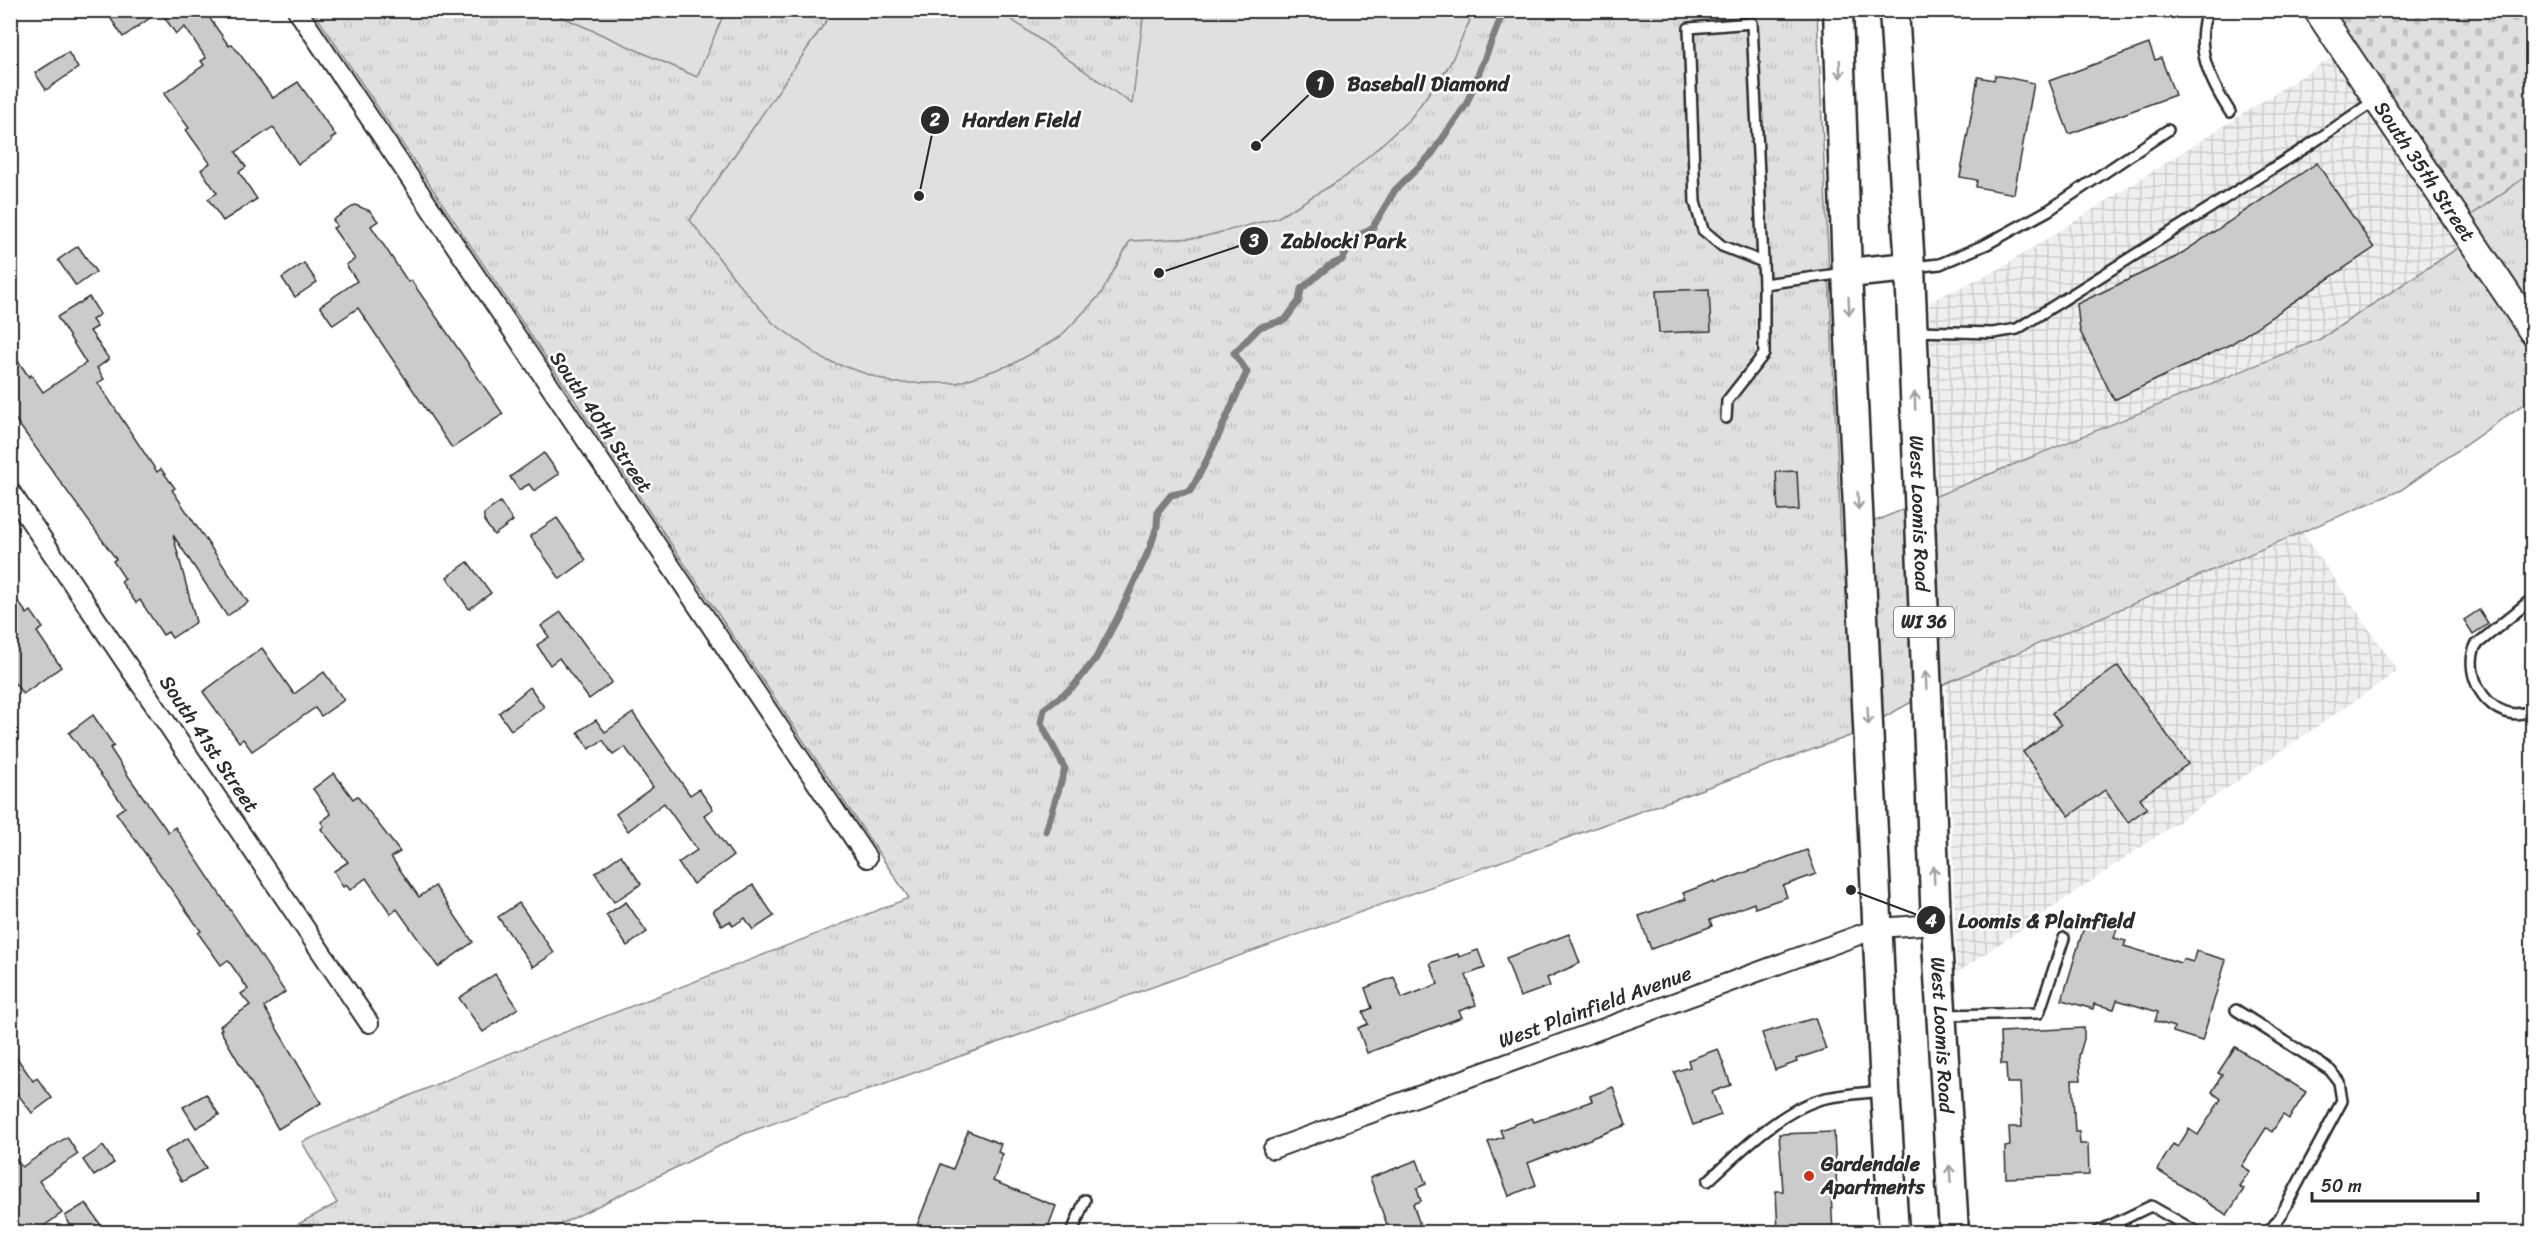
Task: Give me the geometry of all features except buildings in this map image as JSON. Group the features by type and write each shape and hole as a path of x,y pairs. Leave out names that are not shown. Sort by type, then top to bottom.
{"main road":[{"path":"1838,10 1847,273 1885,1090 1894,1233"},
{"name":"West Loomis Road","path":"1894,10 1910,267 1936,924 1954,1233"},
{"path":"1847,273 1910,267"}],"street":[{"name":"South 40th Street","path":"297,10 867,858"},
{"name":"South 35th Street","path":"2317,10 2532,331"},
{"name":"South 41st Street","path":"10,491 369,1023"},
{"name":"West Plainfield Avenue","path":"1273,1149 1878,928 1936,924"}],"lane":[{"path":"2208,10 2202,25 2203,50 2217,91 2230,112"},
{"path":"1726,418 1727,400 1764,354 1764,284 1763,262 1752,22 1689,28 1697,212 1703,230 1722,246 1763,262"},
{"path":"1913,331 1993,333 2017,329 2305,148 2376,99"},
{"path":"1910,267 1940,264 1987,244 2049,210 2168,130"},
{"path":"1764,284 1847,273"},
{"path":"2532,598 2476,645 2471,663 2476,683 2486,699 2510,714 2532,711"},
{"path":"1941,1015 2039,1013 2064,938"},
{"path":"2236,1010 2330,1070 2339,1082 2342,1101 2280,1217 2269,1233"},
{"path":"1708,1181 1752,1140 1791,1113 1824,1098 1885,1090"},
{"path":"1072,1233 1085,1200"},
{"path":"2097,1233 2151,1206 2198,1233"}],"shaded area":[{"path":"2332,57 2458,248 2320,339 1937,497 1929,302 2001,268"},
{"path":"2302,532 2398,671 1957,973 1946,683"}],"green space":[{"path":"313,11 1817,11 1841,535 2320,339 2458,248 2470,216 2532,172 2532,398 2401,490 1946,683 1850,736 744,1134 545,1232 284,1232 337,1203 302,1142 488,1062 909,898"},
{"path":"549,11 725,11 697,77"},
{"path":"833,11 999,11 1132,104 1144,11 1474,11 1450,64 1410,119 1345,177 1277,218 1198,238 1130,241 1101,294 1060,337 1013,364 957,383 894,383 825,360 773,323 737,282 690,220"},
{"path":"2331,11 2532,11 2532,172 2470,216"}],"waterway":[{"path":"1046,831 1065,769 1041,723 1044,709 1073,687 1096,658 1150,548 1157,526 1158,511 1171,495 1190,491 1198,477 1247,372 1234,353 1260,327 1285,320 1299,301 1301,289 1329,266 1342,260 1354,239 1373,227 1395,190 1431,155 1466,105 1504,10"}],"place":[{"name":"Baseball Diamond","path":"1256,146"},
{"name":"Harden Field","path":"919,196"},
{"name":"Zablocki Park","path":"1159,273"},
{"name":"Loomis & Plainfield","path":"1851,890"},
{"name":"Gardendale Apartments","path":"1809,1176"}]}
